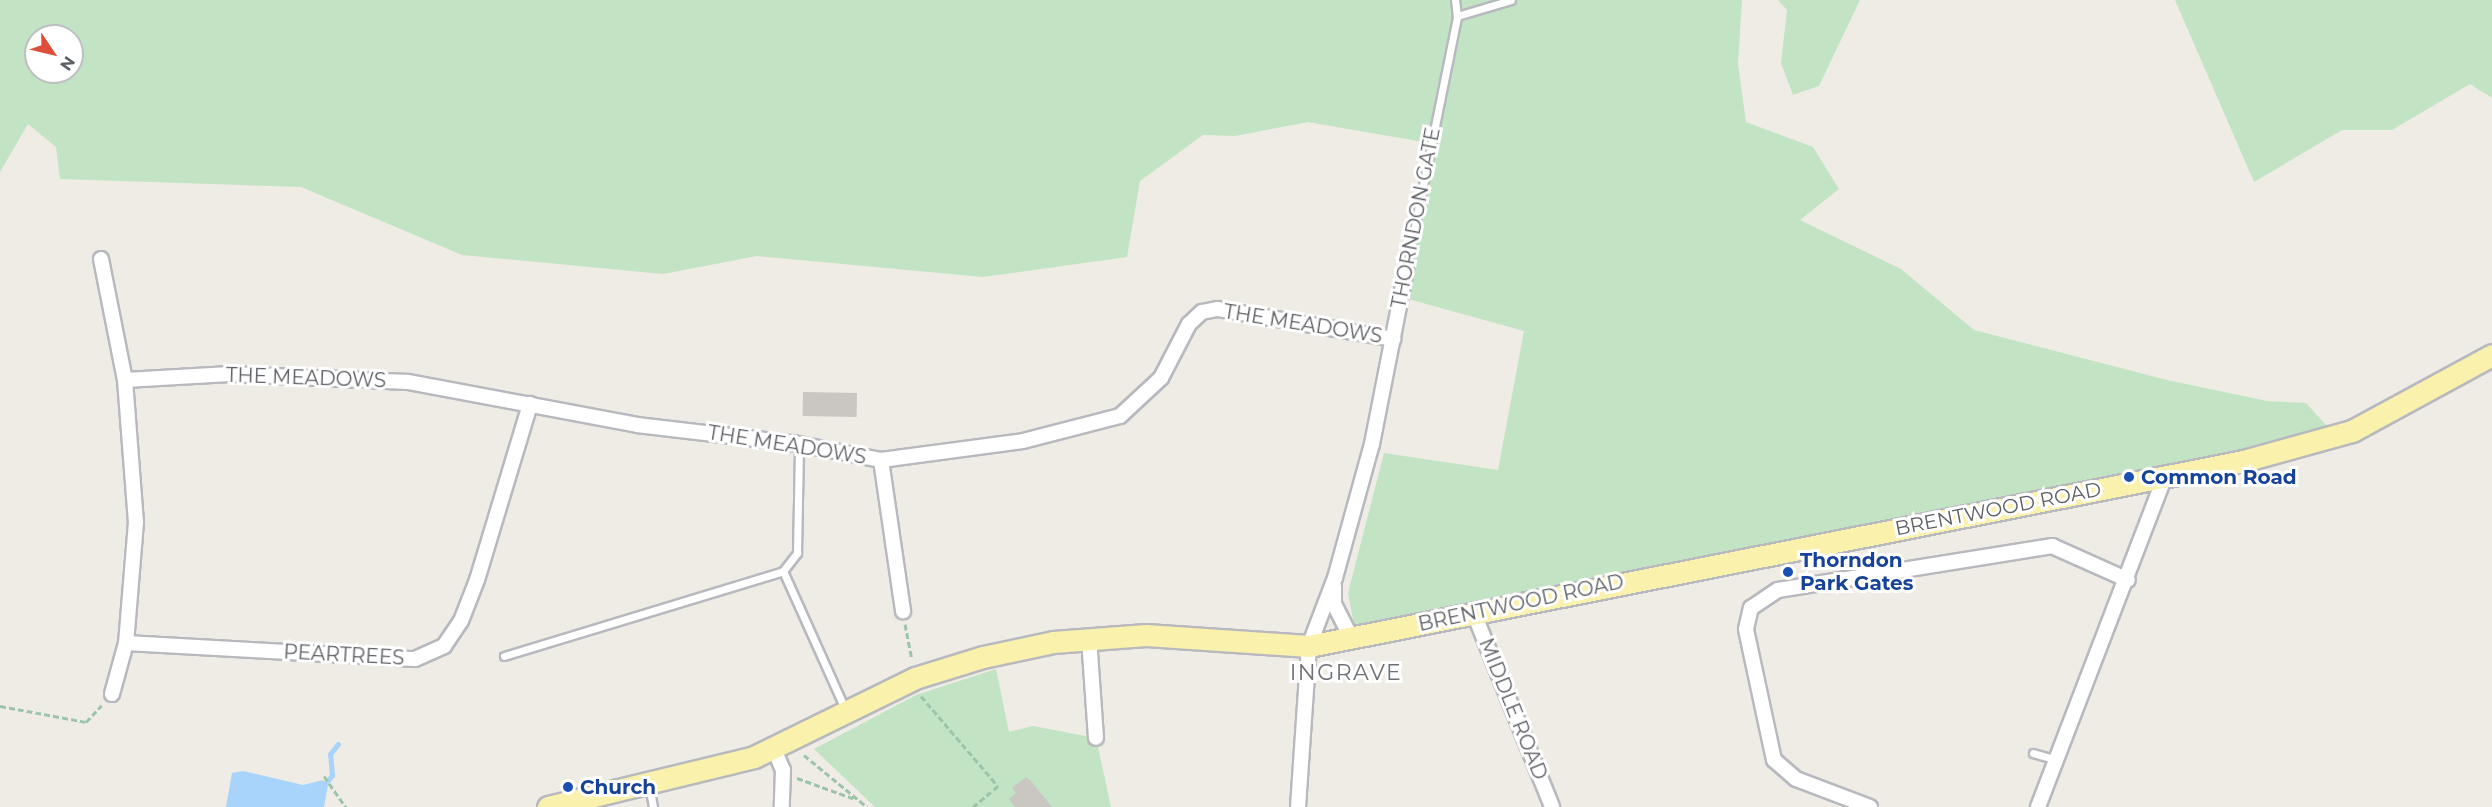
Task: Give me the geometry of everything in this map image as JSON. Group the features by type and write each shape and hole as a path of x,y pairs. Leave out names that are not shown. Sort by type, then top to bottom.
{"main road":[{"name":"BRENTWOOD ROAD","path":"548,807 649,784 782,746 912,679 983,657 1089,638 1146,635 1309,646 1473,611 2243,461 2352,431 2492,355"}],"street":[{"path":"101,259 125,380 136,522 126,643 112,694"},
{"name":"THORNDON GATE","path":"1298,807 1309,646 1335,578 1372,444 1406,270"},
{"name":"THE MEADOWS","path":"125,380 306,375 408,382 638,425 799,444 881,460 1023,441 1120,416 1161,378 1189,324 1202,312 1218,309 1394,339"},
{"name":"PEARTREES","path":"126,643 415,659 444,646 461,621 477,580 530,404"},
{"path":"881,460 903,611"},
{"path":"2038,807 2128,580 2166,476"},
{"path":"1870,807 1796,779 1774,760 1746,629 1752,608 1778,590 2052,546 2128,580"},
{"path":"1335,578 1334,604 1351,638"},
{"name":"MIDDLE ROAD","path":"1473,611 1552,807"},
{"path":"1089,638 1096,738"},
{"path":"782,746 782,807"}],"lane":[{"name":"THORNDON GATE","path":"1406,270 1457,16 1455,0"},
{"path":"1457,16 1511,0"},
{"path":"504,656 783,571 797,553 799,444"},
{"path":"783,571 846,711"},
{"path":"2033,753 2057,760"},
{"path":"649,784 653,807"}],"path":[{"path":"903,611 912,679 998,786 973,807"},
{"path":"0,706 86,722 112,694"},
{"path":"782,746 867,807"},
{"path":"324,776 346,807"},
{"path":"783,777 829,786 867,807"}],"green space":[{"path":"0,0 1742,0 1738,64 1746,122 1813,147 1839,189 1800,220 1901,269 1974,330 2167,380 2267,401 2306,403 2336,436 1356,636 1348,593 1384,453 1498,470 1524,331 1401,297 1429,143 1308,122 1235,136 1203,135 1140,181 1127,257 983,277 757,256 663,274 462,255 301,187 60,179 56,147 28,124 0,172"},
{"path":"1778,0 1860,0 1819,86 1793,95 1781,63 1787,10"},
{"path":"2175,0 2492,0 2492,98 2470,84 2392,130 2342,130 2254,182"},
{"path":"996,669 1009,732 1033,726 1096,738 1111,807 875,807 814,749 916,695"}],"water":[{"path":"243,771 303,785 323,780 328,785 324,807 226,807 232,773"}],"building":[{"path":"803,392 857,393 857,417 803,416"},
{"path":"1026,777 1052,807 1015,807 1009,799 1016,793 1012,788"}],"waterway":[{"path":"326,783 332,775 330,754 338,744"}],"place":[{"name":"Common Road","path":"2129,477"},
{"name":"Thorndon Park Gates","path":"1788,572"},
{"name":"Church","path":"568,787"}],"district":[{"name":"INGRAVE","path":"1346,673"}]}
